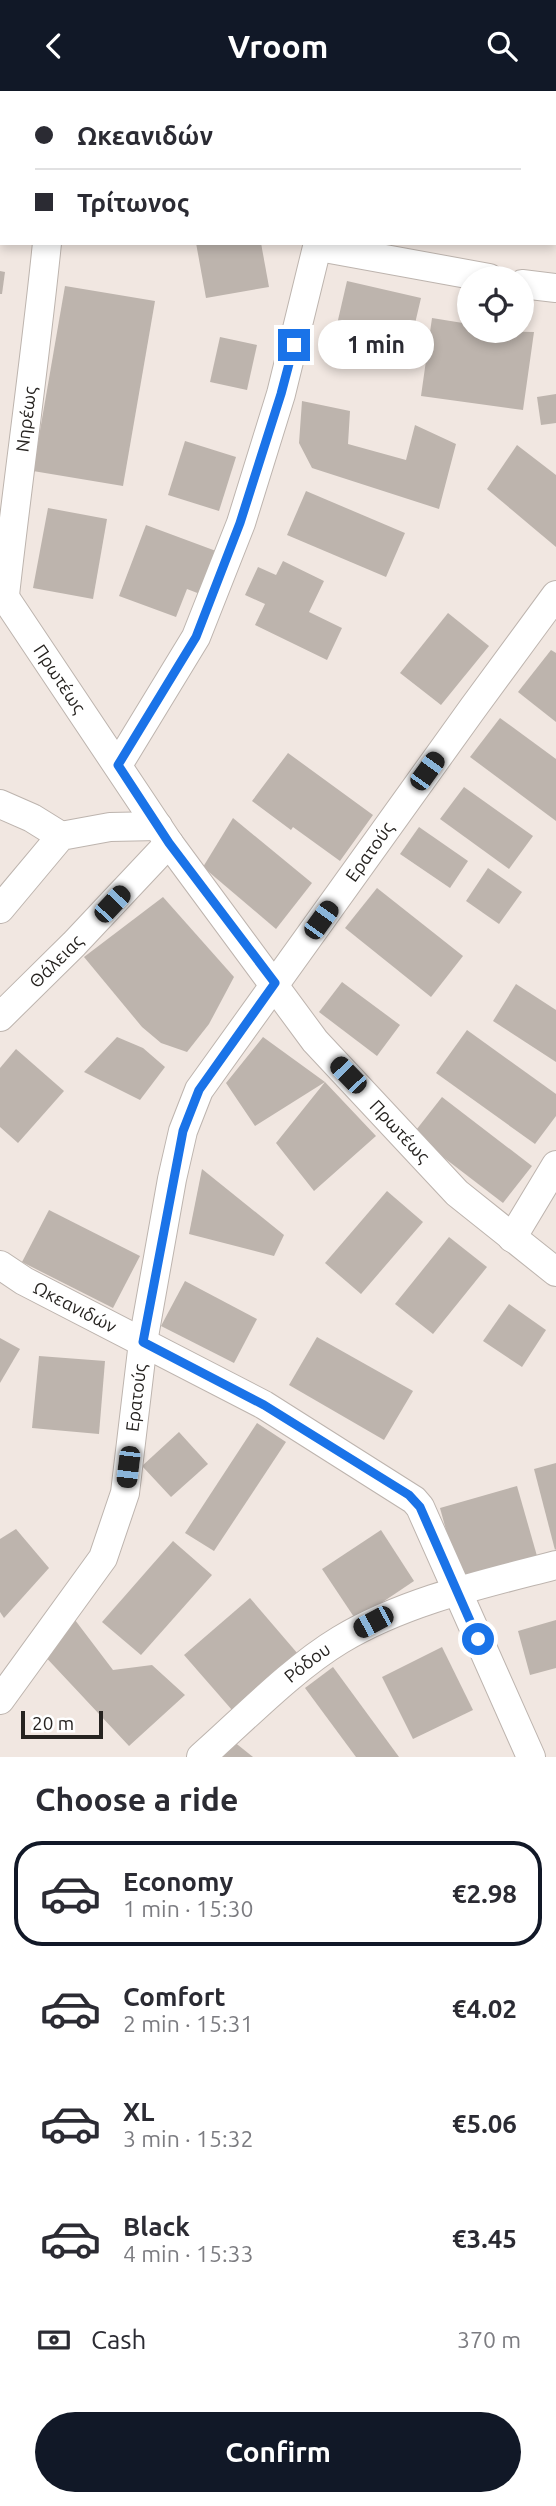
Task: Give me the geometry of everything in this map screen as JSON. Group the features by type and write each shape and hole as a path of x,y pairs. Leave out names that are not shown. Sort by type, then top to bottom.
{"street":[{"name":"Νηρέως","path":"2,593 37,345 47,245"},
{"path":"118,765 196,637 240,523 281,394 318,245 457,272"},
{"path":"534,285 556,288"},
{"name":"Πρωτέως","path":"2,593 164,835 315,1041 457,1193 556,1272"},
{"name":"Ερατούς","path":"0,1700 103,1558 125,1493 143,1342 183,1131 199,1090 556,595"},
{"path":"0,804 32,818 61,836"},
{"path":"0,909 61,836 110,827 164,835"},
{"name":"Θάλειας","path":"0,1017 74,944 164,835"},
{"path":"512,1238 556,1165"},
{"name":"Ωκεανιδών","path":"0,1265 24,1281 264,1405 409,1495 420,1507 531,1757"},
{"name":"Ρόδου","path":"201,1757 307,1663 373,1622 457,1591 556,1565"}],"building":[{"path":"196,245 261,245 269,287 206,298"},
{"path":"0,271 5,272 2,294 0,294"},
{"path":"347,281 421,298 413,332 370,322 363,353 332,346"},
{"path":"65,286 155,301 123,486 33,471"},
{"path":"432,318 457,322 457,343 532,343 523,410 421,396"},
{"path":"220,337 257,345 247,390 210,382"},
{"path":"556,394 556,423 541,425 537,397"},
{"path":"302,401 350,411 348,444 406,460 415,425 456,444 439,509 312,468 299,443"},
{"path":"185,441 236,457 219,511 168,495"},
{"path":"517,445 556,475 556,547 487,489"},
{"path":"306,491 405,533 386,577 287,535"},
{"path":"48,508 107,519 93,599 33,588"},
{"path":"146,525 216,551 200,594 187,589 176,617 119,596"},
{"path":"283,561 324,581 309,612 342,628 327,660 255,625 265,604 245,595 258,567 276,575"},
{"path":"448,613 489,646 441,705 400,673"},
{"path":"551,650 556,653 556,722 518,692"},
{"path":"500,718 556,759 556,821 470,757"},
{"path":"288,753 373,815 340,861 252,801"},
{"path":"464,787 533,836 509,869 440,819"},
{"path":"233,818 312,883 276,929 203,867"},
{"path":"419,827 468,861 450,888 400,854"},
{"path":"488,868 522,892 499,924 466,901"},
{"path":"377,888 463,956 431,997 345,928"},
{"path":"163,897 234,977 209,1024 187,1052 161,1043 142,1027 84,957"},
{"path":"342,982 400,1025 377,1056 319,1012"},
{"path":"516,984 556,1010 556,1062 493,1021"},
{"path":"467,1030 556,1094 556,1116 535,1144 436,1073"},
{"path":"117,1037 143,1048 165,1067 140,1100 84,1072"},
{"path":"263,1037 325,1082 255,1126 226,1083"},
{"path":"16,1049 64,1091 18,1143 0,1127 0,1068"},
{"path":"325,1082 376,1136 314,1191 276,1143"},
{"path":"442,1097 532,1166 503,1203 413,1134"},
{"path":"202,1169 284,1235 274,1256 189,1234"},
{"path":"387,1191 423,1222 361,1294 325,1263"},
{"path":"49,1210 140,1256 113,1308 22,1262"},
{"path":"449,1237 487,1267 433,1334 395,1304"},
{"path":"185,1281 257,1319 234,1363 161,1326"},
{"path":"509,1304 546,1330 522,1367 483,1341"},
{"path":"317,1337 413,1391 384,1440 289,1385"},
{"path":"0,1338 20,1349 0,1383"},
{"path":"39,1356 105,1361 99,1434 32,1428"},
{"path":"257,1423 286,1442 214,1551 185,1533"},
{"path":"179,1432 208,1464 171,1497 142,1466"},
{"path":"556,1463 556,1549 555,1550 534,1469"},
{"path":"517,1486 537,1556 459,1577 440,1508"},
{"path":"16,1529 49,1568 4,1618 0,1612 0,1539"},
{"path":"381,1530 414,1581 356,1620 322,1569"},
{"path":"173,1541 212,1575 141,1655 102,1622"},
{"path":"250,1598 298,1654 232,1710 184,1655"},
{"path":"75,1620 113,1670 152,1665 185,1695 129,1746 40,1651"},
{"path":"556,1620 556,1668 530,1675 518,1631"},
{"path":"442,1647 473,1710 413,1739 382,1677"},
{"path":"333,1667 399,1757 356,1757 305,1688"},
{"path":"233,1741 253,1757 217,1757"}],"route":[{"path":"294,345 240,523 196,637 118,765 169,843 275,983 199,1090 183,1131 143,1342 264,1405 409,1495 420,1507 478,1639"}]}
